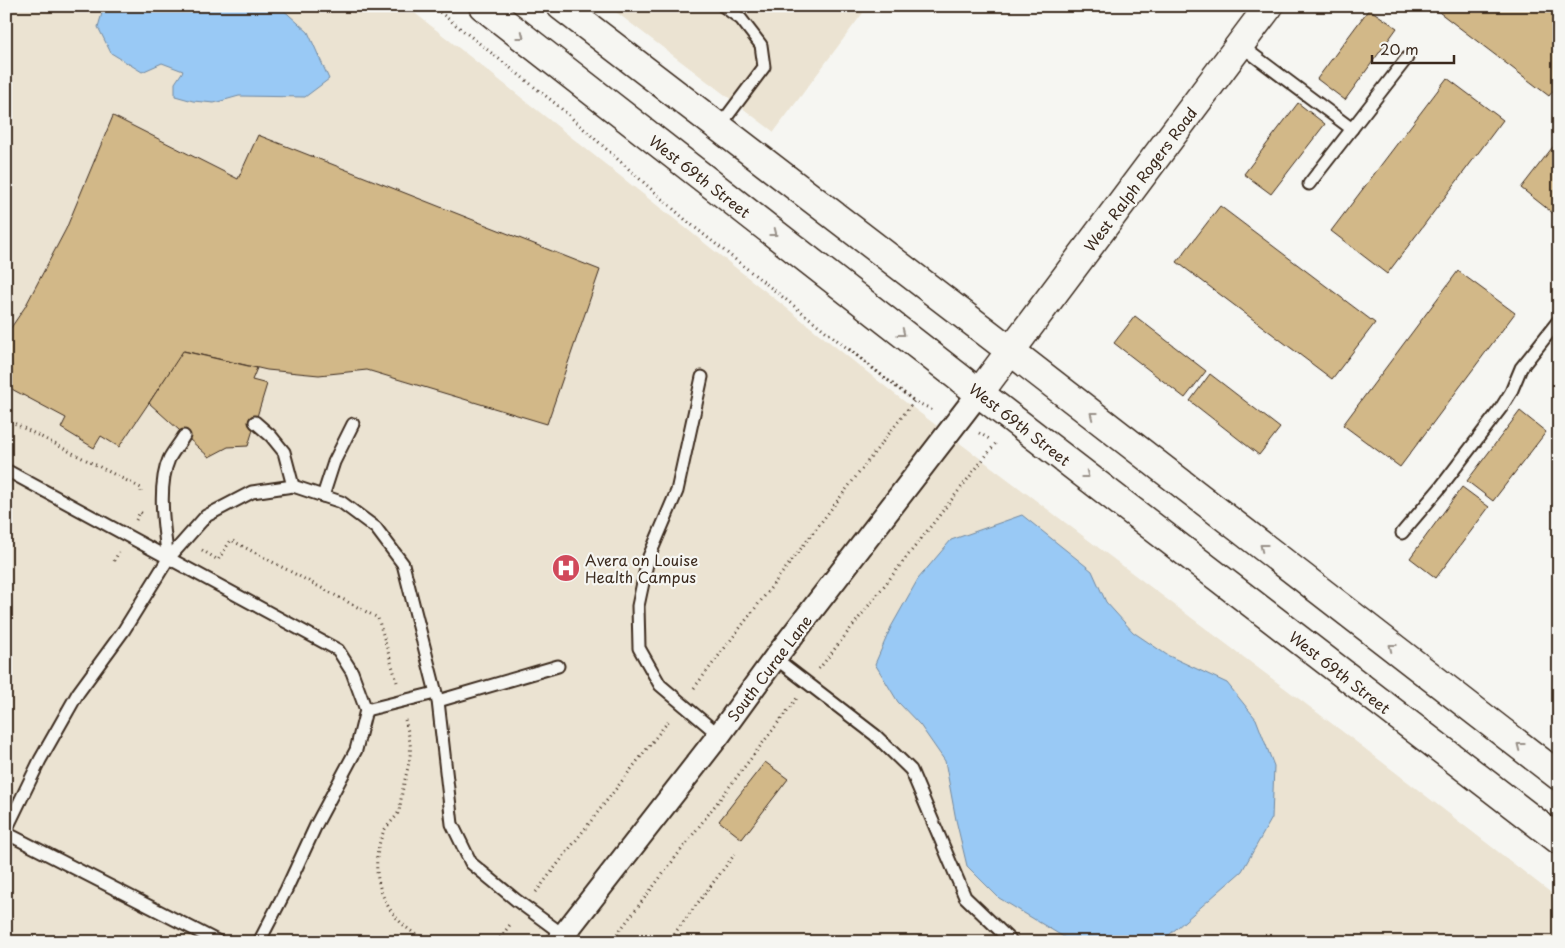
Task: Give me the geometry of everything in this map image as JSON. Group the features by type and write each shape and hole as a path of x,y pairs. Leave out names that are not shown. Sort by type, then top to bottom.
{"main road":[{"name":"West 69th Street","path":"483,6 979,393 1559,840"},
{"path":"561,6 1012,352 1559,776"},
{"name":"West Ralph Rogers Road","path":"979,393 1012,352 1269,6"}],"street":[{"name":"South Curae Lane","path":"565,939 776,658 979,393"}],"lane":[{"path":"719,127 764,67 761,45 741,19 723,6"},
{"path":"1240,45 1352,129"},
{"path":"1309,184 1407,58"},
{"path":"1402,533 1440,488 1501,408 1511,392 1521,368 1559,320"},
{"path":"702,377 677,491 648,559 638,606 638,648 660,686 719,735"},
{"path":"255,422 271,436 284,452 292,486"},
{"path":"323,496 334,462 353,424"},
{"path":"168,559 164,528 163,488 169,459 184,436"},
{"path":"6,470 338,650 352,672 366,710 356,750 317,823 259,942"},
{"path":"219,942 6,832 40,760 78,693 124,630 168,559 206,516 252,492 292,486 341,502 376,528 403,564 436,697 452,824 471,862 565,939"},
{"path":"776,658 875,735 911,770 965,897 1012,942"},
{"path":"366,710 403,701 436,697 558,666"}],"path":[{"path":"432,6 556,104 688,222 914,401 997,443"},
{"path":"849,349 914,401"},
{"path":"497,942 914,401"},
{"path":"6,419 141,488 140,496"},
{"path":"114,561 140,512 140,504"},
{"path":"140,512 164,528"},
{"path":"184,540 218,560 230,540 378,618 403,701 404,718 410,743 409,762 398,812 384,830 377,852 377,874 381,894 403,925 416,935 432,942"},
{"path":"668,942 735,854"},
{"path":"611,942 616,935 626,942"}],"shaded area":[{"name":"Avera on Louise Health Campus","path":"6,6 406,6 896,395 1355,741 1559,899 1559,942 6,942"},
{"path":"608,6 868,6 774,132"}],"water":[{"path":"104,6 279,6 308,32 329,79 305,97 239,96 214,103 193,101 175,96 175,83 183,71 162,63 142,72 111,53 98,27"},
{"path":"1022,515 1092,571 1106,602 1133,632 1167,655 1227,683 1256,719 1274,766 1272,818 1242,871 1161,942 1072,942 999,898 967,866 945,761 920,725 898,702 875,664 891,627 918,579 951,540"}],"building":[{"path":"1431,6 1548,6 1559,15 1559,83 1549,96"},
{"path":"1369,9 1397,28 1345,100 1317,79"},
{"path":"1447,78 1503,120 1387,274 1331,231"},
{"path":"1298,103 1325,124 1271,194 1244,174"},
{"path":"113,116 238,179 258,135 600,270 547,424 367,370 319,375 267,370 184,351 119,447 101,436 94,448 61,428 66,418 6,386 6,335 25,307 66,229"},
{"path":"1559,139 1559,218 1521,188"},
{"path":"1220,206 1375,323 1332,379 1177,262"},
{"path":"1458,271 1515,313 1400,467 1343,425"},
{"path":"1135,316 1206,371 1185,398 1114,343"},
{"path":"183,351 257,368 252,380 267,384 248,446 228,447 209,457 149,403"},
{"path":"1210,374 1280,428 1259,455 1190,401"},
{"path":"1520,411 1546,432 1493,501 1467,481"},
{"path":"1462,487 1489,507 1436,578 1410,558"},
{"path":"765,762 788,779 742,839 719,821"}],"place":[{"name":"Avera on Louise Health Campus","path":"566,568"}]}
